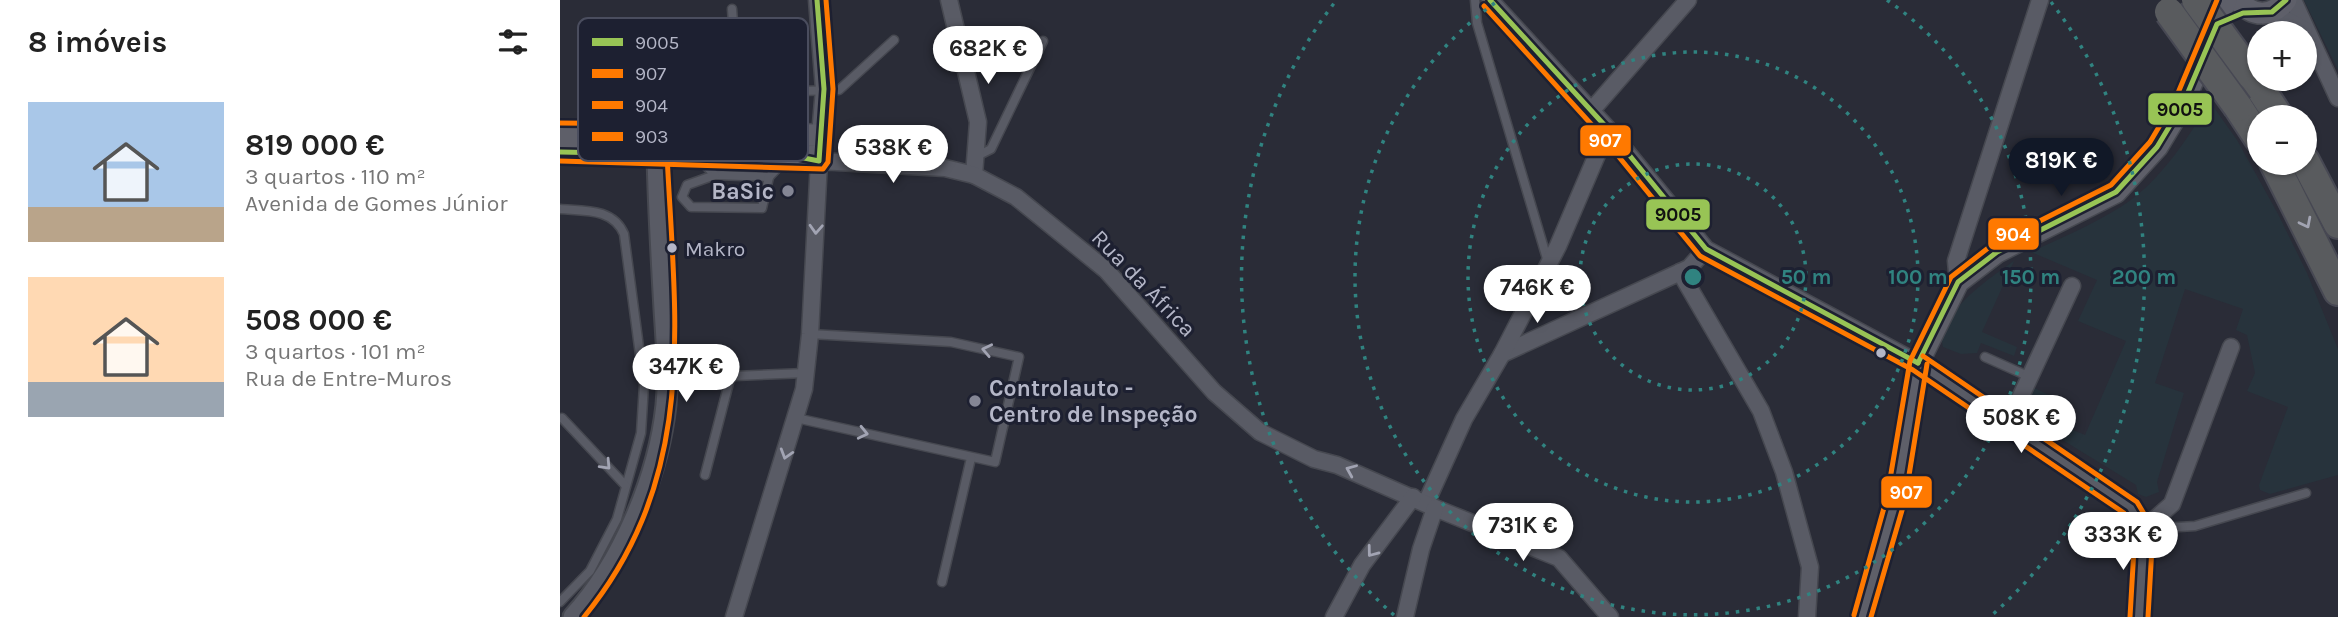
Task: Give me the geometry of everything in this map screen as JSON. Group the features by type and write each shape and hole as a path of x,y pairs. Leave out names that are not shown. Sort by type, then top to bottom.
{"highway":[{"path":"2196,0 2271,105"},
{"path":"2164,6 2247,121"},
{"path":"2280,175 2338,291"},
{"path":"2312,175 2338,224"}],"main road":[{"path":"1862,617 1896,499 1917,363 1958,282 1997,252 2116,192 2157,147 2183,104 2226,0"},
{"path":"2217,24 2262,6"},
{"path":"560,132 578,134"},
{"path":"808,136 820,135 819,161 808,160"},
{"path":"560,152 578,151"}],"street":[{"path":"817,0 824,89 820,135"},
{"path":"949,0 978,122 974,175"},
{"path":"1490,0 1608,130 1706,249 1917,363 2130,506 2144,529 2140,617"},
{"path":"1591,111 1688,0"},
{"path":"1958,282 1956,261 2040,0"},
{"path":"2293,0 2301,21"},
{"path":"2262,6 2289,21"},
{"path":"2317,55 2338,98"},
{"path":"1334,617 1362,565 1425,503 1464,419 1502,354 1583,192 1608,130"},
{"path":"573,617 597,591 628,537 660,437 666,404 658,161"},
{"path":"734,617 796,418 806,373 819,161"},
{"name":"Rua da África","path":"819,161 945,168 974,175 1016,197 1106,270 1214,392 1260,432 1314,459 1337,465 1559,558 1610,617"},
{"path":"1502,354 1689,268 1706,249"},
{"path":"1680,272 1761,411 1784,472 1810,566 1807,617"},
{"path":"2008,424 2072,286"},
{"path":"2144,529 2172,504 2231,347"},
{"path":"1405,617 1422,549 1425,503"}],"lane":[{"path":"1475,0 1477,23 1548,262"},
{"path":"732,9 733,18"},
{"path":"808,90 839,90 894,40"},
{"path":"977,156 992,149 1043,41"},
{"path":"702,161 715,175"},
{"path":"769,177 715,175 687,185 682,197 691,207 762,208 769,177 784,161"},
{"path":"560,209 603,213 619,223 624,234 644,404 641,433 617,519 590,571 560,602"},
{"path":"796,418 995,462 1019,357 951,342 810,334"},
{"path":"1984,356 2030,377"},
{"path":"705,475 730,379 735,376 806,373"},
{"path":"644,404 666,404"},
{"path":"562,418 625,485"},
{"path":"942,582 971,458"},
{"path":"2144,529 2195,526 2305,493"}],"shaded area":[{"path":"2304,0 2338,0 2338,70 2317,27 2317,21 2314,21"},
{"path":"2210,102 2237,140 2247,158 2247,175 2256,175 2307,273 2338,349 2338,475 2270,494 2260,490 2259,485 2288,407 2247,391 2255,373 2247,335 2236,330 2243,309 2185,289 2155,383 2184,393 2157,482 2159,492 2146,497 2138,494 2136,485 2022,415 2034,388 2049,395 2041,417 2085,435 2126,341 2078,321 2097,280 2031,252 2104,217 2129,201 2157,177"},
{"path":"2014,261 1982,332 2017,347 2014,356 1981,343 1977,353 1961,354 1943,347 1947,322 1956,310 1979,287"}],"transit line":[{"name":"9005","path":"808,159 819,161 824,89 817,0"},
{"name":"907","path":"560,161 823,169 828,162 833,89 826,0"},
{"name":"9005","path":"1490,0 1608,129 1706,249 1918,363"},
{"name":"904","path":"1854,615 1887,497 1910,361 1951,277 1992,245 2111,185 2150,142 2175,100 2217,0"},
{"name":"9005","path":"1918,363 1958,282 1997,252 2116,192 2157,147 2183,104 2217,24 2243,13 2272,12 2286,0"},
{"name":"907","path":"1484,6 1601,135 1700,256 1913,370 2124,513 2135,531 2130,617"},
{"name":"903","path":"560,123 578,123"},
{"name":"9005","path":"560,152 578,152"},
{"name":"903","path":"584,617 622,561 648,504 665,445 673,386 675,324 668,161"},
{"name":"904","path":"1923,356 2137,502 2153,529 2148,617"},
{"name":"907","path":"1871,617 1905,500 1927,364"}],"place":[{"name":"BaSic","path":"788,191"},
{"name":"Makro","path":"672,248"},
{"name":"Controlauto - Centro de Inspeção","path":"975,401"}]}
